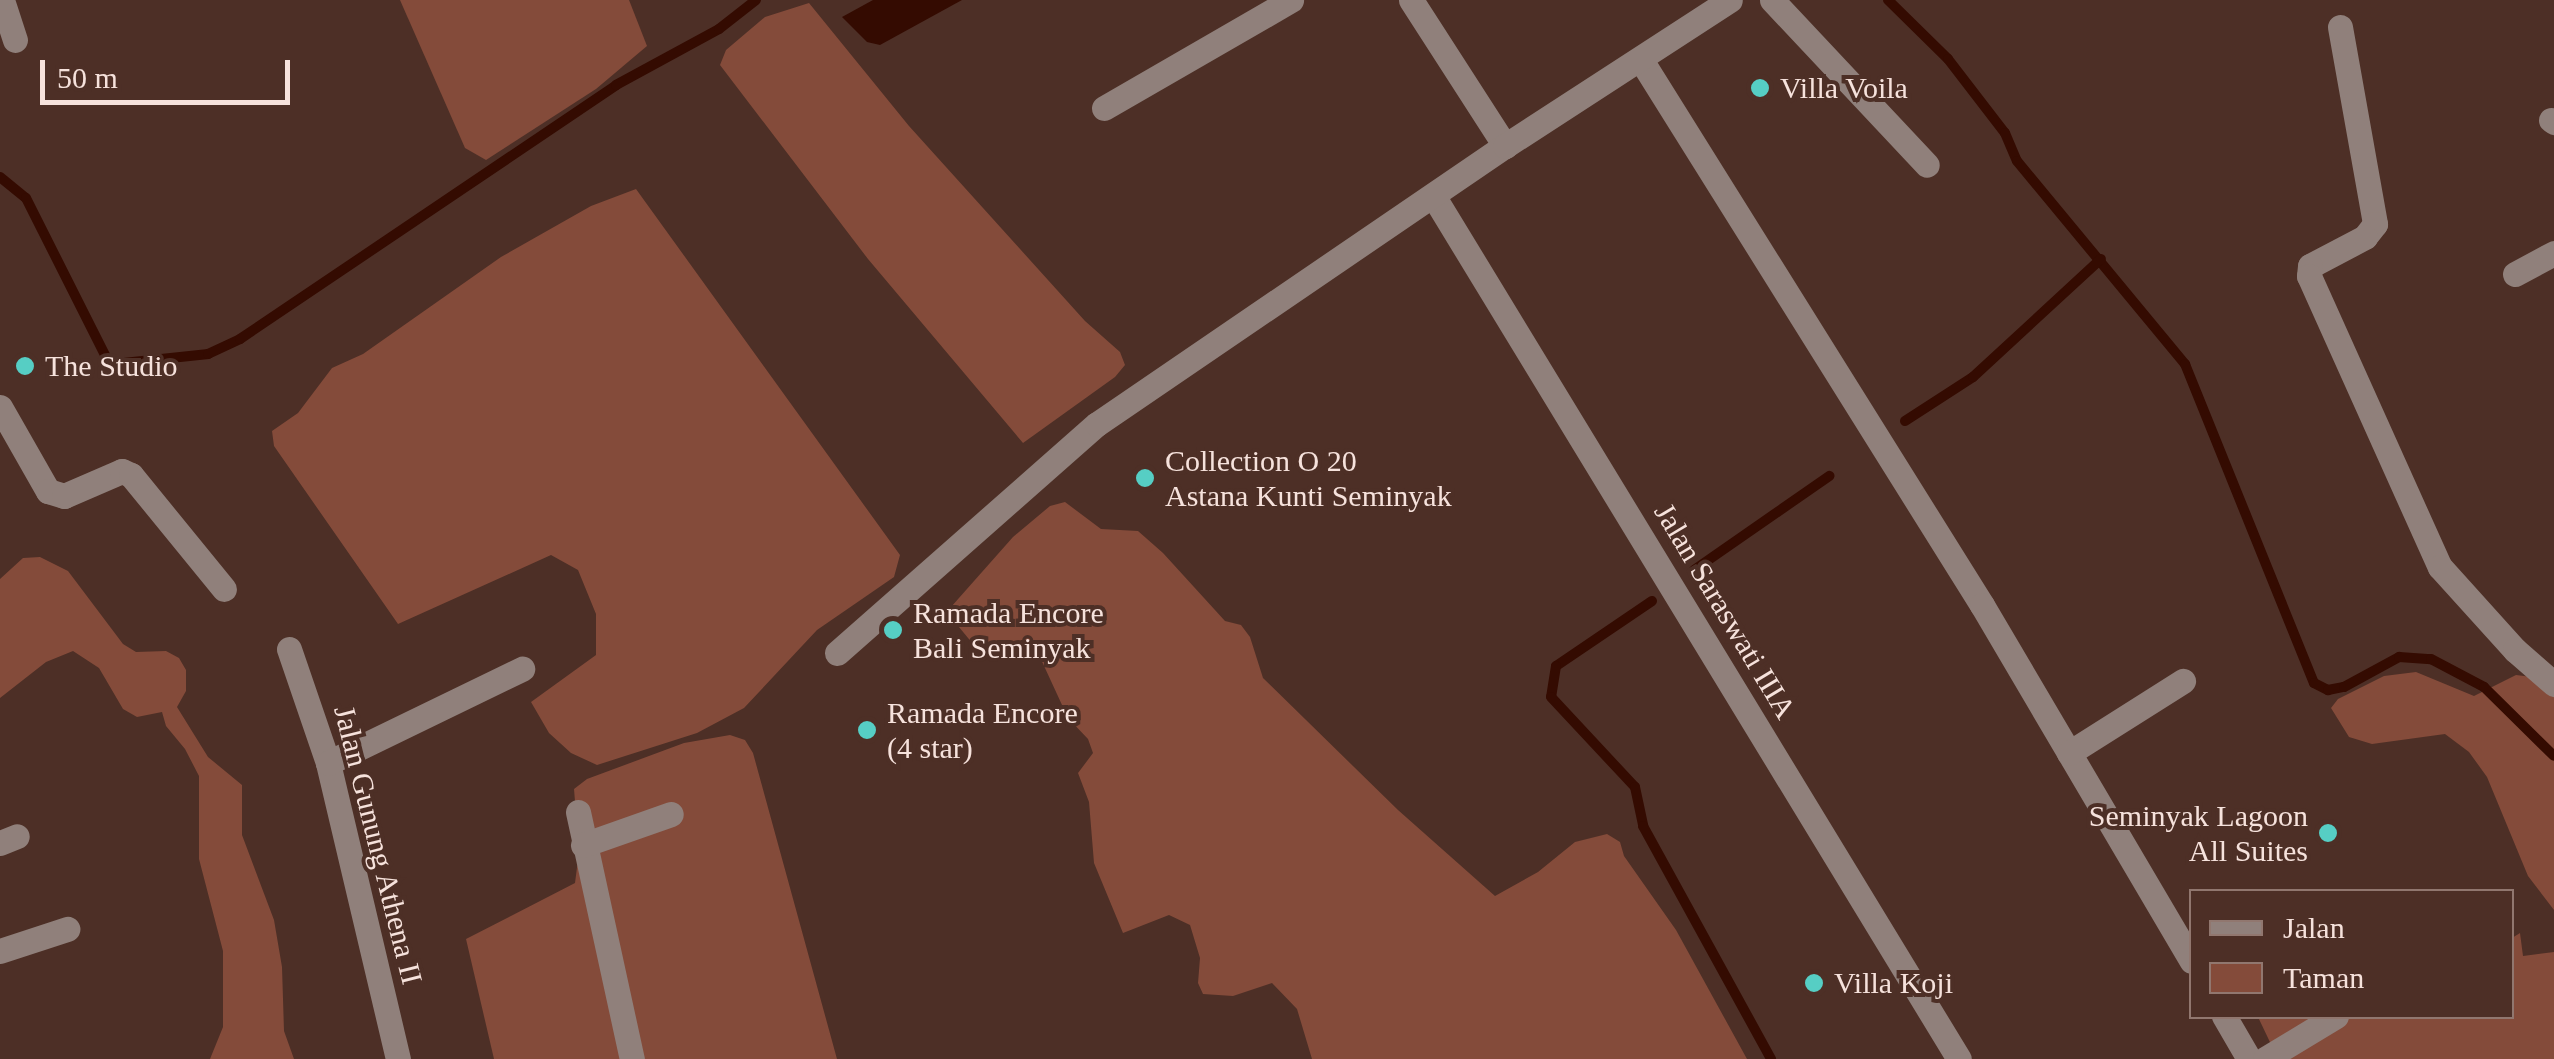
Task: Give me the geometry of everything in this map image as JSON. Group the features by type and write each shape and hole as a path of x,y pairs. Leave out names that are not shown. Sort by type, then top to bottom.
{"street":[{"path":"2,0 14,40"},
{"path":"1104,108 1291,0"},
{"path":"1412,0 1505,146"},
{"path":"837,653 1097,424 1505,146 1730,0"},
{"path":"1772,0 1927,166"},
{"path":"2340,27 2375,224 2365,237 2310,266 2309,276 2440,567 2516,650 2554,684"},
{"path":"1641,60 1982,605 2189,957"},
{"name":"Jalan Saraswati IIIA","path":"1434,197 1959,1059"},
{"path":"2515,274 2554,253"},
{"path":"0,407 48,491 64,496 122,471 130,475 224,590"},
{"name":"Jalan Gunung Athena II","path":"289,649 328,763 398,1059"},
{"path":"328,763 522,668"},
{"path":"2069,753 2184,681"},
{"path":"578,812 632,1059"},
{"path":"583,845 671,814"},
{"path":"0,951 67,929"},
{"path":"2226,1019 2249,1059"},
{"path":"2264,1059 2331,1019"}],"green space":[{"path":"400,0 629,0 647,46 596,89 486,160 465,148"},
{"path":"809,3 909,126 1085,321 1120,352 1125,365 1115,377 1023,443 868,259 720,65 726,50 765,17"},
{"path":"636,189 900,555 894,577 817,630 744,708 697,733 597,765 571,753 549,733 531,702 596,655 596,614 578,570 551,555 398,624 274,446 272,431 298,413 332,368 363,354 501,257 591,206"},
{"path":"1065,502 1101,529 1138,531 1163,553 1225,621 1241,625 1250,637 1263,678 1398,810 1495,896 1538,872 1575,842 1607,834 1620,842 1624,856 1676,930 1747,1059 1312,1059 1297,1009 1272,983 1233,996 1203,994 1198,983 1200,958 1190,925 1169,915 1123,933 1094,863 1089,802 1078,773 1093,753 1088,739 1068,718 1033,642 973,644 954,621 951,607 1013,537 1050,506"},
{"path":"40,557 68,571 123,644 136,652 166,651 179,658 186,670 186,691 177,707 208,757 242,785 242,835 274,920 282,967 284,1031 294,1059 210,1059 223,1027 223,951 199,859 199,776 185,749 166,726 162,712 137,717 123,709 99,668 73,651 46,662 0,698 0,579 23,558"},
{"path":"2416,672 2474,696 2516,675 2532,677 2554,693 2554,910 2528,876 2487,777 2469,752 2445,734 2372,744 2349,737 2331,708 2338,699 2384,676"},
{"path":"730,735 745,740 753,753 837,1059 494,1059 466,939 575,883 579,852 574,789 587,779 684,743"},
{"path":"2520,933 2523,956 2554,952 2554,1059 2278,1059 2259,1019 2514,1019 2514,937"}],"shaded area":[{"path":"873,0 962,0 880,45 867,42 842,17"}],"waterway":[{"path":"0,177 26,198 107,359 114,364 208,354 240,339 616,85 719,29 756,0"},
{"path":"1888,0 1948,59 2005,133 2017,161 2185,364 2314,683 2328,690 2344,687 2399,657 2431,659 2484,687 2554,756"},
{"path":"1905,421 1973,377 2101,259"},
{"path":"1694,570 1829,476"},
{"path":"1652,601 1556,666 1551,697 1635,787 1643,826 1771,1059"}],"place":[{"name":"Villa Voila","path":"1760,88"},
{"name":"The Studio","path":"25,366"},
{"name":"Collection O 20 Astana Kunti Seminyak","path":"1145,478"},
{"name":"Ramada Encore Bali Seminyak","path":"893,630"},
{"name":"Ramada Encore (4 star)","path":"867,730"},
{"name":"Seminyak Lagoon All Suites","path":"2328,833"},
{"name":"Villa Koji","path":"1814,983"}]}
